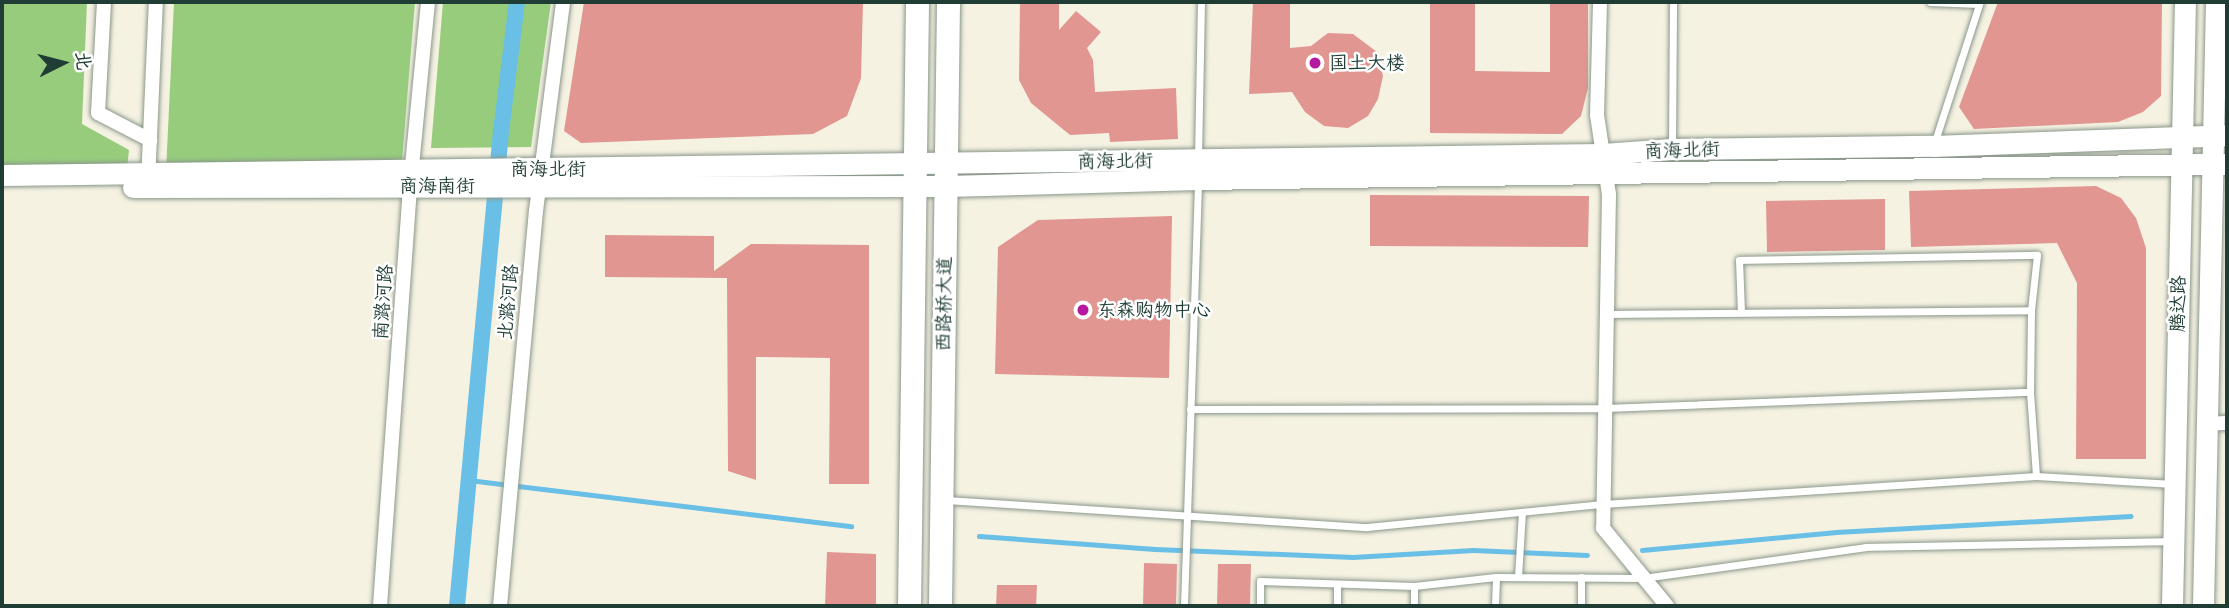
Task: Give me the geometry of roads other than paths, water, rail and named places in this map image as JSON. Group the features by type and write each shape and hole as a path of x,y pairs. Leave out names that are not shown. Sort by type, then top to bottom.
{"main road":[{"name":"西路桥大道","path":"909,606 917,2"},
{"name":"西路桥大道","path":"940,606 948,2"},
{"name":"腾达路","path":"2172,606 2185,2"},
{"name":"腾达路","path":"2203,606 2217,423 2220,135 2216,2"},
{"name":"商海北街","path":"1605,164 1672,149 1933,146 2220,135"},
{"name":"商海北街","path":"536,178 946,175 1605,164 1672,173 2220,164"},
{"path":"2,175 148,180"},
{"name":"商海南街","path":"2,189 148,180 536,178"}],"street":[{"path":"104,2 98,113 150,140"},
{"path":"148,180 156,2"},
{"name":"南潞河路","path":"380,606 411,178 428,2"},
{"name":"北潞河路","path":"500,606 536,178 563,2"},
{"path":"1600,2 1598,115 1609,194 1603,528 1667,606"}],"lane":[{"path":"1184,606 1201,2"},
{"path":"1672,173 1673,2"},
{"path":"1926,169 1980,3 1930,2"},
{"path":"1741,312 1738,260 2037,255 2031,310 2030,392 2036,477"},
{"path":"1607,314 2031,310"},
{"path":"1190,409 1605,408 2030,392"},
{"path":"942,499 1324,527 1367,527 1603,504 2036,477 2175,484"},
{"path":"1518,577 1522,512"},
{"path":"1260,606 1260,581 1414,586 1518,577 1643,578 1865,547 2173,541"},
{"path":"1581,577 1581,606"},
{"path":"1495,606 1496,578"},
{"path":"1337,584 1337,606"},
{"path":"1414,586 1414,606"}],"waterway":[{"path":"457,606 502,124 517,2"},
{"path":"469,480 851,526"},
{"path":"1642,550 1836,532 2131,516"},
{"path":"979,536 1155,549 1353,557 1473,550 1587,555"}],"place":[{"name":"国土大楼","path":"1315,63"},
{"name":"东森购物中心","path":"1083,310"}]}
